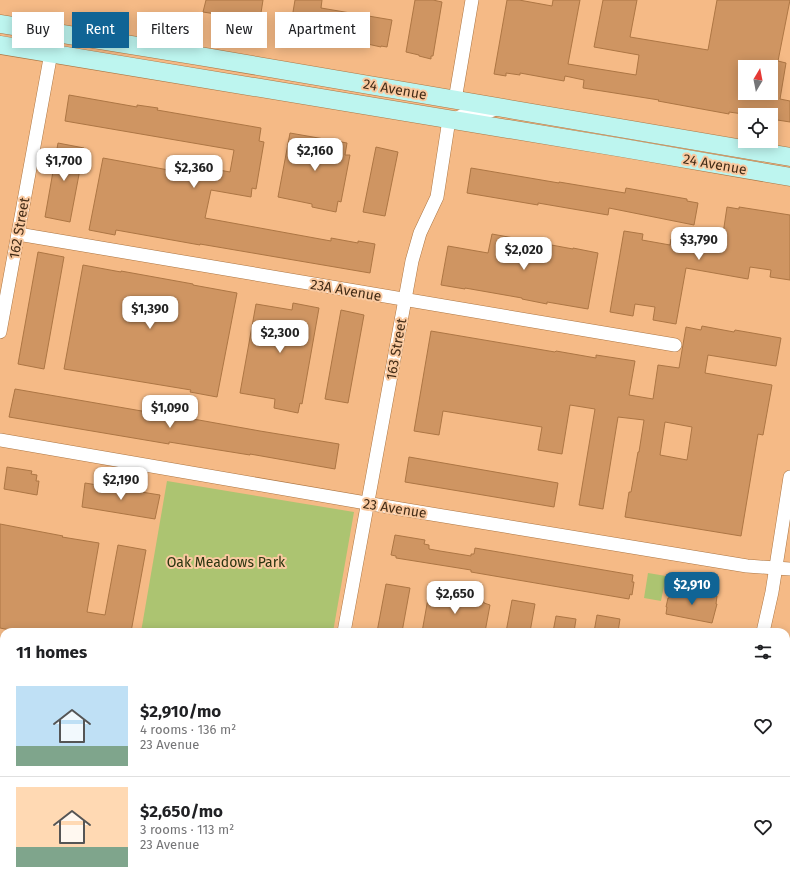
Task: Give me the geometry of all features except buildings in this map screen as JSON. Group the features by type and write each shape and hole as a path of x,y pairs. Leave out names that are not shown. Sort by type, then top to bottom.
{"main road":[{"name":"24 Avenue","path":"0,24 215,58 790,157"},
{"name":"24 Avenue","path":"0,45 790,177"}],"street":[{"path":"455,100 472,0"},
{"name":"162 Street","path":"0,332 51,53"},
{"path":"453,120 470,112 481,114 500,107"},
{"name":"163 Street","path":"345,628 412,261 420,233 437,197 448,126 453,120"},
{"name":"23A Avenue","path":"18,234 675,345"},
{"name":"23 Avenue","path":"0,440 367,503 744,565 790,569"},
{"path":"764,628 772,592 790,477"}],"green space":[{"name":"Oak Meadows Park","path":"167,481 354,512 334,628 142,628"},
{"path":"648,573 666,576 661,601 644,598"}]}
